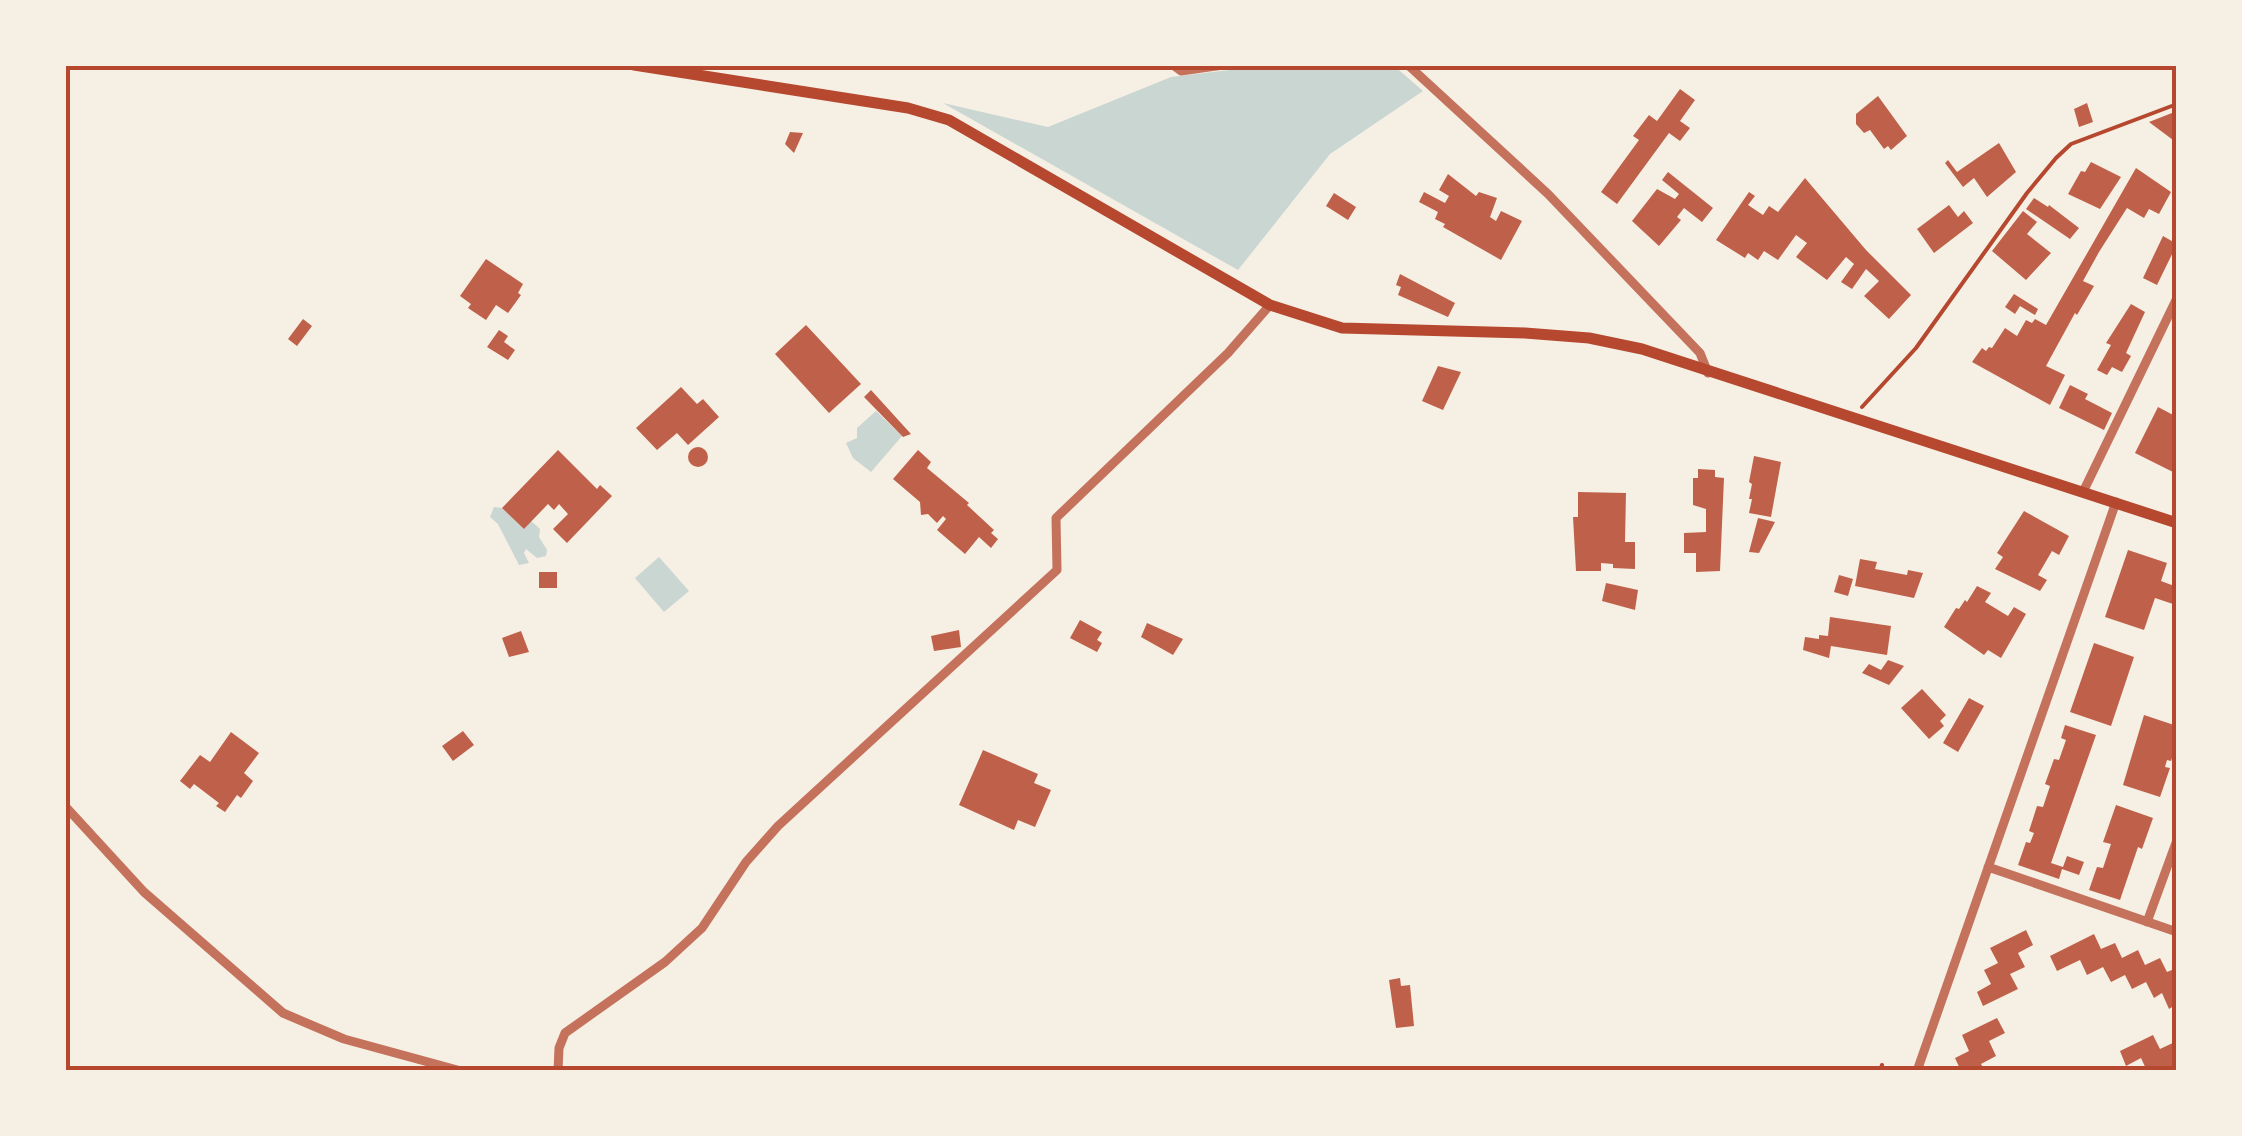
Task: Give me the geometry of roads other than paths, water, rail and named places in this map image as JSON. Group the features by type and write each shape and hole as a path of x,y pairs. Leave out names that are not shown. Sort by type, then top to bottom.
{"main road":[{"path":"634,65 908,108 950,120 1270,304 1342,328 1588,338 1642,349 2177,522"}],"street":[{"path":"1173,65 1181,70 1223,65"},
{"path":"1408,65 1548,194 1700,353 1708,373"},
{"path":"2084,492 2177,298"},
{"path":"558,1071 558,1048 564,1033 666,962 702,928 746,862 778,826 1057,570 1056,518 1228,353 1270,304"},
{"path":"1917,1071 2116,502"},
{"path":"65,806 144,892 284,1013 344,1039 461,1071"},
{"path":"2147,922 2177,840"},
{"path":"1988,867 2177,932"}]}
